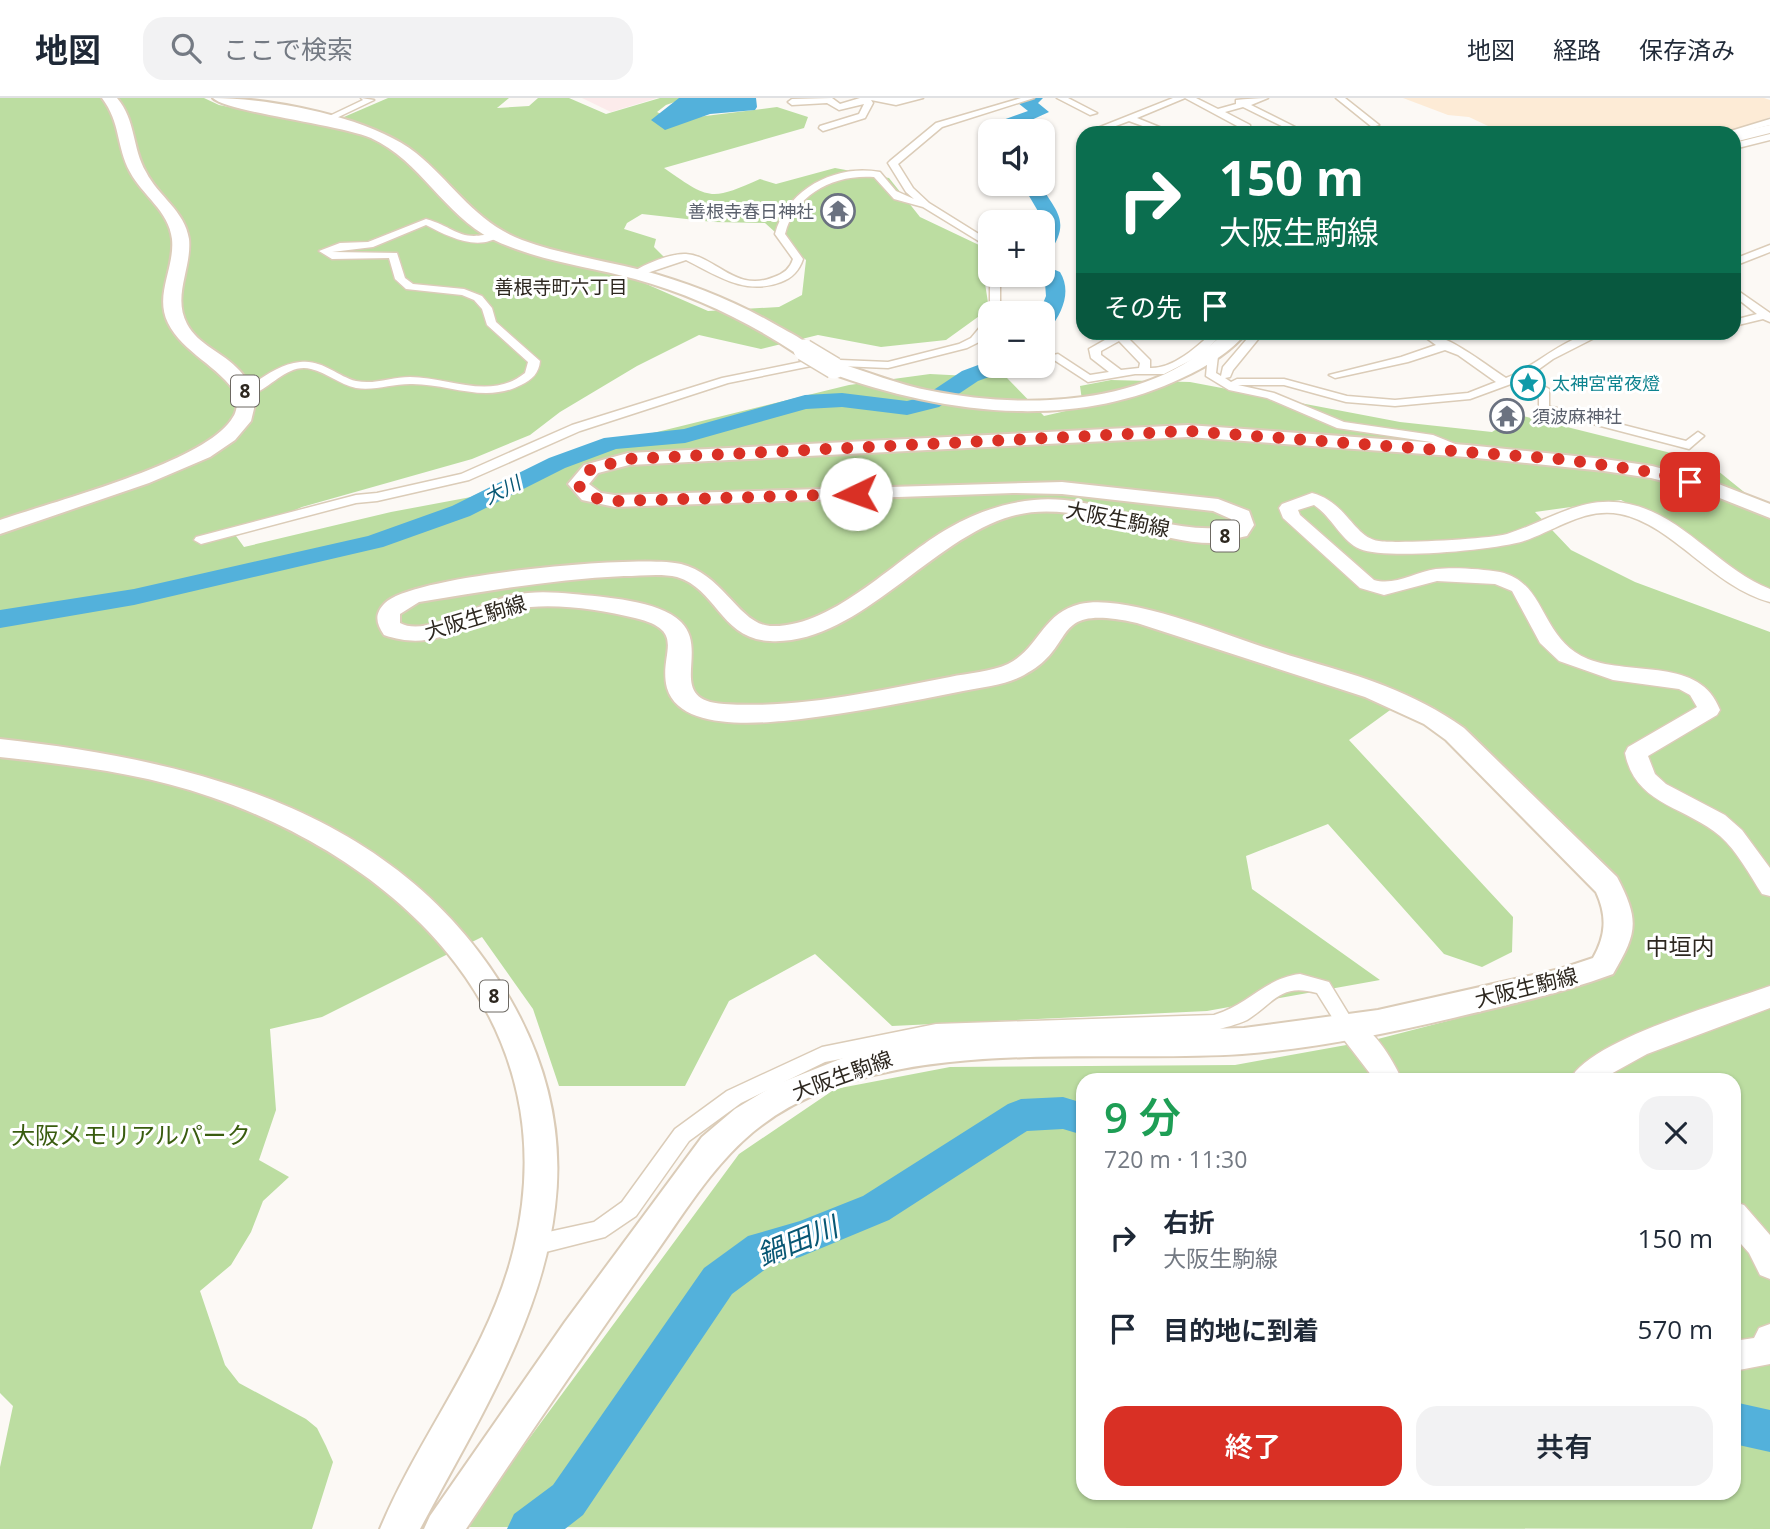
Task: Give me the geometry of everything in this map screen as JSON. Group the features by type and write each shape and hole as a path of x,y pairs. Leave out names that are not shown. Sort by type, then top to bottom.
{"main road":[{"name":"8","path":"0,527 195,458 229,436 247,411 247,393 235,375 179,329 172,300 180,252 179,233 173,219 136,170 119,110 108,98"},
{"path":"220,98 329,121 386,140 410,156 463,212 497,235 537,252 685,288 736,309 834,368 898,390 977,403 1056,404 1113,396 1171,378 1212,356 1229,340"},
{"path":"1741,136 1770,129"},
{"name":"大阪生駒線","path":"443,1529 554,1368 705,1158 746,1119 786,1095 868,1061 908,1053 968,1048 1244,1041 1348,1028 1560,981 1604,966 1618,940 1617,907 1607,885 1566,842 1455,734 1433,718 1374,691 1141,616 1093,610 1063,620 1034,659 1009,673 785,712 734,715 694,706 681,694 676,684 680,641 676,629 662,618 644,612 533,599 500,605 427,634 410,635 392,630 386,621 388,612 413,596 526,577 604,570 670,569 696,577 744,627 761,632 789,633 817,625 971,524 1012,509 1074,508 1208,536 1228,536 1239,531 1243,524 1241,516 1218,505 1062,488 1001,487 764,498 615,501 594,499 583,494 578,484 591,469 603,463 816,449 1188,431 1560,459 1652,472 1709,488 1770,512"},
{"path":"1770,596 1733,580 1673,533 1636,514 1608,506 1558,518 1517,538 1502,541 1384,548 1369,546 1360,540 1337,510 1321,501 1305,500 1288,508 1292,518 1341,565 1367,584 1384,589 1437,575 1509,581 1520,587 1560,652 1595,669 1671,680 1699,690 1706,696 1709,710 1647,745 1636,753 1636,761 1653,785 1728,830 1770,887"},
{"name":"8","path":"0,748 115,763 222,790 311,831 392,879 461,951 495,997 522,1048 539,1105 543,1151 539,1207 530,1246 503,1330 399,1529"},
{"path":"1586,1073 1650,1039 1686,1030 1770,997"},
{"path":"1348,1028 1386,1073"},
{"path":"1741,1223 1759,1243 1770,1265"},
{"path":"1741,1355 1763,1352 1770,1339"}],"street":[{"path":"329,121 370,100 365,98"},
{"path":"875,98 896,102 919,98"},
{"path":"978,237 926,205 909,190 893,163 939,125 1030,98"},
{"path":"1061,98 1093,113"},
{"path":"1110,126 1132,119 1157,105 1181,98"},
{"path":"1189,98 1245,126"},
{"path":"1231,98 1289,126"},
{"path":"1218,112 1264,98"},
{"path":"1340,98 1375,125"},
{"path":"792,102 827,99 839,107 866,99 869,103 862,116 823,128"},
{"path":"1132,119 1151,126"},
{"path":"1741,130 1770,122"},
{"path":"1741,144 1770,137"},
{"path":"635,274 676,258 687,257 748,284 788,276 797,267 798,259 780,234 781,223 790,206 813,188 865,172 877,174 887,191 897,198 926,205"},
{"path":"247,393 275,375 299,365 324,369 342,380 368,386 408,380 488,391 514,385 529,376 535,366 534,361 491,323 487,308 478,298 464,292 410,286 400,279 393,255 332,256 324,251 340,246 369,245 426,222 448,234 470,239 497,235"},
{"path":"1741,260 1770,248"},
{"path":"1759,253 1770,258"},
{"path":"1741,296 1768,317"},
{"path":"1741,322 1768,317"},
{"path":"201,540 356,499 377,497 465,477 488,469 533,444 576,428 726,380 816,362 888,365 963,346 978,336"},
{"path":"1113,340 1095,349 1095,356 1118,373"},
{"path":"1130,340 1146,362 1144,371"},
{"path":"1055,356 1088,379 1118,373 1152,373 1195,354 1211,340"},
{"path":"1226,375 1227,369 1251,340"},
{"path":"1436,340 1462,353 1504,383"},
{"path":"1237,382 1284,383 1346,399 1395,403 1470,397 1520,377 1549,357 1584,340"},
{"path":"1335,375 1445,346"},
{"path":"1212,356 1210,374 1233,388 1270,395 1340,425 1433,439 1467,451"},
{"path":"1520,377 1545,391 1543,408 1689,445 1698,436"},
{"path":"530,1246 598,1230 629,1209 682,1135 734,1097 822,1055 936,1032 1214,1023 1238,1016 1284,983 1300,981 1323,987 1348,1028"}],"shaded area":[{"path":"582,98 657,98 611,112"},
{"path":"1403,98 1770,100 1770,117 1741,128 1488,126 1469,117 1448,115"}],"green space":[{"name":"大阪メモリアルパーク","path":"0,98 204,98 219,105 323,126 388,98 509,98 497,108 529,106 538,98 569,98 606,114 660,98 686,98 666,105 657,112 673,120 777,107 808,117 804,128 664,168 691,186 710,194 730,191 760,179 776,184 835,168 889,178 920,217 978,245 978,287 986,287 988,301 978,301 978,317 946,340 881,347 818,335 761,349 699,335 637,366 560,412 530,435 472,459 302,507 236,536 244,547 391,512 471,497 551,458 849,385 930,374 1007,378 1044,416 1083,407 1080,386 1111,380 1190,382 1400,422 1492,432 1519,415 1707,462 1770,513 1770,591 1756,587 1648,514 1621,500 1535,512 1571,550 1635,582 1770,632 1770,1529 464,1527 739,1154 835,1089 950,1067 1235,1065 1374,1040 1567,990 1611,972 1628,947 1621,897 1476,745 1435,708 1408,697 1349,740 1513,917 1512,952 1482,967 1444,954 1328,824 1246,856 1252,889 1380,980 1207,1011 892,1026 815,954 729,1001 685,1086 559,1086 533,1009 482,937 322,1017 270,1029 276,1110 259,1160 289,1177 263,1201 251,1232 231,1265 200,1291 225,1365 239,1383 306,1419 317,1428 326,1446 333,1462 312,1529 0,1529 0,1467 13,1406 0,1393","holes":["642,214 713,222 765,223 806,260 802,295 779,307 708,311 628,276 665,258 654,247 656,239 624,229 627,223"]}],"water":[{"path":"679,98 756,98 757,107 755,110 710,114 665,130 651,120"}],"waterway":[{"name":"大川","path":"1022,119 1041,112 1026,103 1035,98"},
{"name":"大川","path":"1038,196 1049,210"},
{"name":"大川","path":"1054,301 1055,285"},
{"name":"大川","path":"0,619 134,597 374,542 461,511 557,463 612,443 685,436 805,402 842,400 907,408 931,402 978,373"},
{"name":"鍋田川","path":"529,1529 568,1500 718,1281 761,1249 800,1239 876,1208 1021,1115 1063,1113 1076,1117"},
{"name":"鍋田川","path":"1741,1425 1770,1431"}],"place":[{"name":"善根寺春日神社","path":"838,211"},
{"name":"太神宮常夜燈","path":"1528,383"},
{"name":"須波麻神社","path":"1507,416"}],"district":[{"name":"善根寺町六丁目","path":"561,287"},
{"name":"中垣内","path":"1680,946"}],"route":[{"path":"856,494 615,501 594,499 583,494 578,484 581,477 591,469 603,463 628,459 1188,431 1560,459 1652,472 1690,482"}]}
